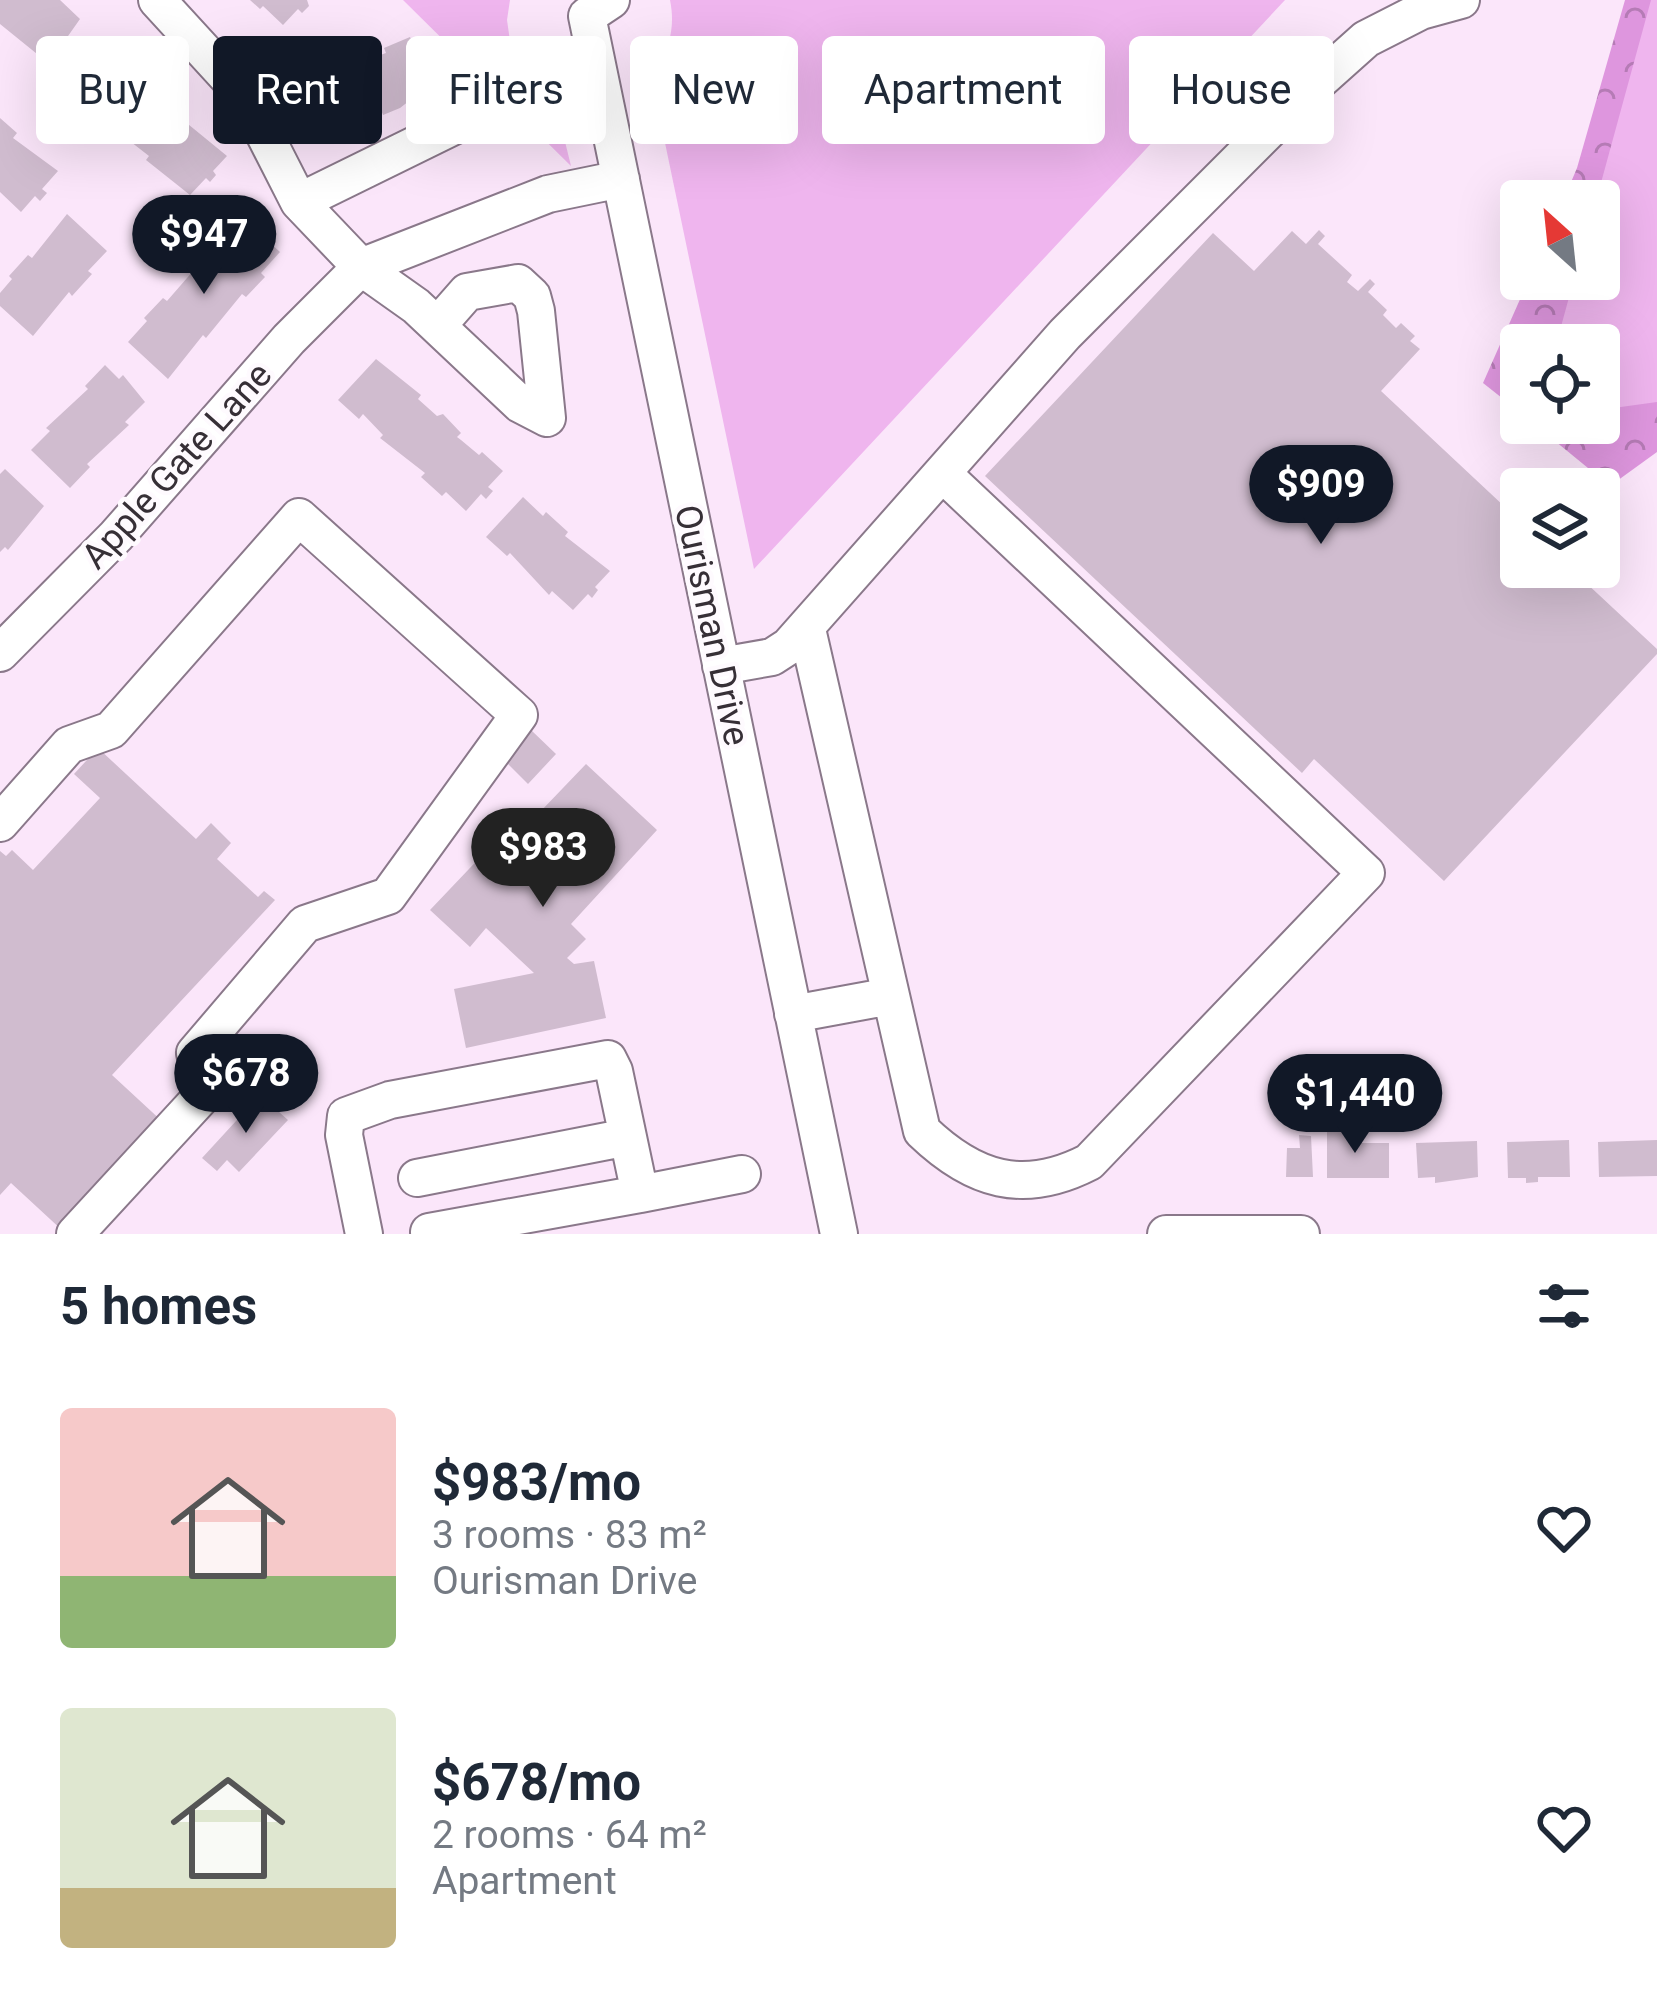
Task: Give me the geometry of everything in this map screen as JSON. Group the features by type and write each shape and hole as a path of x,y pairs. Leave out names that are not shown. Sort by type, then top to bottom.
{"street":[{"path":"157,0 245,96 299,202 361,267 438,326 520,404 547,418 536,311 532,296 518,284 466,292 438,326"},
{"path":"722,666 772,657 807,629 1065,334 1310,89 1366,39 1421,11 1460,0"},
{"name":"Ourisman Drive","path":"599,8 621,179 839,1234"},
{"path":"299,202 417,144"},
{"name":"Apple Gate Lane","path":"0,653 116,536 289,339 361,267 548,194 621,179"},
{"path":"807,629 922,1131 950,1159 978,1174 1032,1180 1062,1177 1089,1162 1366,873 943,474"},
{"path":"0,823 69,745 111,730 299,517 519,715 388,896 305,924 195,1052 204,1094 75,1234"},
{"path":"793,1014 891,997"},
{"path":"364,1234 344,1135 346,1116 390,1100 608,1059 640,1193"},
{"path":"417,1178 628,1137"},
{"path":"429,1232 742,1174"},
{"path":"1166,1234 1301,1234"}],"green space":[{"path":"1625,0 1657,0 1657,452 1620,479 1620,468 1588,468 1559,444 1620,444 1620,324 1509,324 1520,300 1620,300 1620,180 1572,180"},
{"path":"1500,345 1500,396 1483,383"}],"shaded area":[{"path":"403,0 510,0 509,36 439,36"},
{"path":"670,0 1285,0 1251,36 1129,36 1129,144 1151,144 754,569 665,144 798,144 798,36 670,36"},
{"path":"1651,0 1657,0 1657,402 1620,407 1620,324 1562,324 1568,300 1620,300 1620,180 1602,180"},
{"path":"549,144 566,144 571,166"}],"building":[{"path":"0,0 60,0 80,19 68,36 36,36 36,53 0,24"},
{"path":"250,0 307,0 309,6 302,13 298,9 283,25"},
{"path":"406,39 406,103 383,115 382,54 386,53 384,48"},
{"path":"0,118 17,133 13,138 58,171 42,189 47,193 40,201 35,196 21,212 0,192"},
{"path":"189,125 227,156 210,182 206,178 190,195 146,160 149,156 134,144 189,144"},
{"path":"67,214 107,251 88,271 92,274 72,296 69,292 33,336 0,306 0,293 12,279 9,276 28,255 32,258"},
{"path":"241,216 280,252 261,273 265,277 246,297 242,294 206,338 203,335 168,379 128,342 147,321 144,318 163,298 167,301"},
{"path":"1319,230 1325,236 1318,244 1352,275 1347,282 1358,291 1370,279 1375,284 1368,292 1387,310 1383,315 1396,328 1401,323 1415,336 1410,341 1420,349 1381,391 1500,502 1500,588 1592,588 1657,649 1444,881 1314,759 1302,773 985,476 1213,233 1254,271 1292,231 1306,244"},
{"path":"376,359 421,395 418,399 437,416 443,414 461,433 457,437 503,471 488,487 493,491 486,499 481,494 466,511 446,492 442,496 421,477 425,473 380,438 383,435 363,414 359,419 338,400"},
{"path":"105,365 119,379 123,375 145,402 70,488 31,450"},
{"path":"5,469 44,506 8,550 5,547 0,552 0,474"},
{"path":"523,497 610,571 595,587 598,590 592,598 588,594 573,610 552,591 549,595 510,553 507,556 486,537"},
{"path":"531,730 556,754 528,784 503,759"},
{"path":"98,748 196,839 211,823 231,843 217,859 258,897 264,891 275,900 112,1075 165,1124 64,1232 11,1183 0,1195 0,851 6,856 12,850 33,870 100,798 74,774"},
{"path":"586,764 657,830 571,924 586,939 567,958 574,964 594,961 606,1018 466,1048 454,989 534,973 486,928 470,947 430,910 507,829 516,837"},
{"path":"260,1095 288,1120 239,1172 227,1160 217,1171 202,1158"},
{"path":"1327,1125 1354,1125 1354,1143 1389,1143 1389,1178 1327,1178"},
{"path":"1299,1135 1311,1136 1313,1177 1286,1177 1287,1148 1300,1148"},
{"path":"1569,1140 1570,1177 1538,1177 1538,1182 1526,1183 1526,1178 1508,1178 1507,1142"},
{"path":"1657,1140 1657,1176 1599,1177 1598,1142"},
{"path":"1477,1141 1478,1177 1435,1183 1435,1177 1418,1178 1416,1143"}]}
